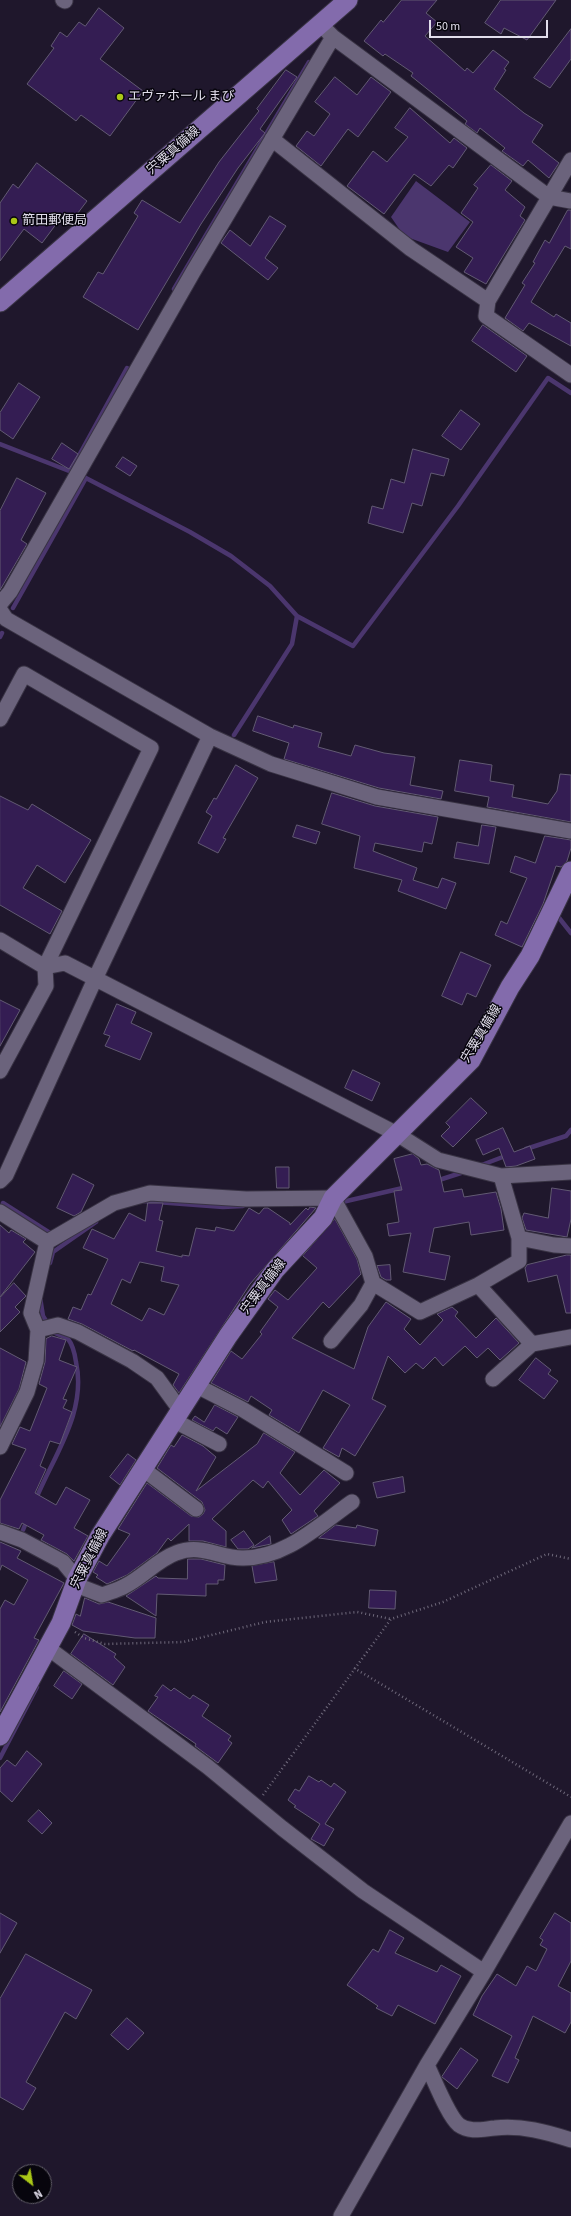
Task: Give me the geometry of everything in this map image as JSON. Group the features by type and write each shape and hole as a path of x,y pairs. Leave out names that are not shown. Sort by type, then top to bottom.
{"main road":[{"name":"宍粟真備線","path":"0,302 327,31 348,0"},
{"name":"宍粟真備線","path":"0,1736 61,1623 76,1582 100,1536 228,1336 275,1270 323,1218 333,1198 471,1060 510,987 530,956 571,871"}],"street":[{"path":"0,604 10,592 272,139 327,31 549,197 571,201"},
{"path":"272,139 411,249 488,301"},
{"path":"571,160 488,301 486,316 571,376"},
{"path":"0,610 6,619 210,736 271,764 377,797 571,831"},
{"path":"0,719 24,674 151,748 45,967 46,986 0,1071"},
{"path":"0,1181 6,1175 95,979 210,736"},
{"path":"0,940 45,967 65,963 397,1134 438,1160 501,1176 571,1172"},
{"path":"0,1447 27,1392 36,1361 38,1330 31,1313 47,1242 114,1203 150,1193 246,1199 333,1198 365,1256 373,1283 420,1312 478,1284 519,1261 519,1238 501,1176"},
{"path":"0,1212 47,1242"},
{"path":"519,1238 554,1246 571,1246"},
{"path":"331,1341 361,1305 373,1283"},
{"path":"478,1284 532,1344"},
{"path":"38,1330 58,1325 78,1332 132,1361 157,1378 178,1416 219,1444"},
{"path":"493,1379 532,1344 571,1337"},
{"path":"197,1386 242,1409 346,1473"},
{"path":"143,1469 196,1509"},
{"path":"0,1532 22,1540 63,1562 76,1582 102,1595 125,1586 177,1552 203,1549 241,1558 265,1556 281,1551 352,1502"},
{"path":"48,1648 256,1805 282,1828 363,1891 484,1972"},
{"path":"340,2216 427,2065 484,1972 571,1823"},
{"path":"427,2065 453,2118 464,2128 474,2130 501,2127 523,2128 571,2140"}],"path":[{"path":"61,1623 84,1638 105,1644 183,1642 265,1622 357,1612 391,1619 443,1602 547,1554 571,1558"},
{"path":"256,1805 391,1619"},
{"path":"354,1668 571,1797"}],"shaded area":[{"path":"416,181 470,222 448,252 404,236 391,217"}],"building":[{"path":"402,0 437,0 426,13 437,22 425,36 465,71 467,68 473,73 493,50 509,62 504,69 506,70 494,89 524,113 543,125 532,142 559,163 549,178 528,160 523,166 502,151 505,148 480,128 477,133 465,124 467,121 411,76 413,73 385,54 383,56 364,41 381,20 383,22"},
{"path":"501,0 556,0 527,40 504,28 501,34 485,23"},
{"path":"99,8 124,28 100,59 143,91 110,136 81,115 76,121 27,84 54,48 51,46 60,32 67,37 79,22 85,26"},
{"path":"571,29 571,59 550,88 534,78"},
{"path":"286,70 297,77 260,129 265,133 238,168 201,224 138,330 83,297 98,272 103,274 138,216 134,213 142,200 180,223 219,162 259,111 257,109"},
{"path":"335,77 357,95 371,77 391,92 358,137 348,129 321,166 296,146 307,131 314,136 330,114 315,102"},
{"path":"410,108 450,143 454,138 467,148 453,168 449,165 431,186 414,174 384,214 347,186 373,151 387,162 408,137 395,128"},
{"path":"37,163 87,201 71,222 63,215 42,243 24,229 0,261 0,203 13,184 18,188"},
{"path":"491,165 512,181 505,190 525,207 520,216 525,220 486,284 464,272 473,258 456,247 473,222 461,213 478,188 474,185"},
{"path":"568,210 571,210 571,249 565,246 531,302 554,317 556,314 571,323 571,346 529,323 523,331 505,318 525,285 522,283 535,263 533,262 545,240 549,243"},
{"path":"270,216 286,226 265,258 278,268 268,280 221,243 230,230 250,246"},
{"path":"483,325 527,356 516,372 472,341"},
{"path":"19,383 40,397 13,439 0,430 0,413"},
{"path":"461,410 480,424 461,450 442,436"},
{"path":"62,443 78,454 69,469 52,459"},
{"path":"413,449 449,459 444,476 431,473 422,506 412,503 403,533 368,523 372,506 383,509 391,479 404,483"},
{"path":"123,457 137,466 130,476 116,467"},
{"path":"17,478 46,493 21,540 27,544 0,590 0,511"},
{"path":"258,716 293,728 294,725 322,733 318,747 351,756 355,745 384,753 415,757 410,785 443,791 441,799 379,788 284,759 289,743 253,731"},
{"path":"460,760 492,765 490,781 514,785 512,797 548,804 557,791 560,774 571,775 571,822 487,807 489,797 455,791"},
{"path":"236,765 258,778 223,838 226,839 218,853 198,843 212,816 206,812 214,798 216,799"},
{"path":"332,793 375,806 438,817 432,844 424,842 422,852 375,843 373,851 417,868 413,880 438,888 442,878 456,883 446,909 398,891 402,880 354,868 360,836 322,824"},
{"path":"0,796 28,810 32,804 91,840 65,883 37,865 23,888 62,911 50,934 0,905"},
{"path":"297,825 320,832 316,844 293,837"},
{"path":"482,825 496,827 489,864 454,858 457,842 478,846"},
{"path":"545,836 571,840 571,848 567,861 561,867 556,866 543,904 522,947 495,935 501,921 507,924 527,878 510,872 515,856 535,863"},
{"path":"461,952 491,965 476,997 467,993 462,1005 442,996"},
{"path":"0,1000 20,1010 0,1046"},
{"path":"117,1004 136,1012 131,1023 152,1033 140,1060 105,1046 110,1036 104,1034"},
{"path":"353,1070 380,1083 372,1101 345,1088"},
{"path":"471,1098 487,1113 453,1147 441,1136 450,1127 446,1123"},
{"path":"503,1128 514,1152 530,1146 535,1159 516,1166 506,1167 499,1148 483,1155 476,1140"},
{"path":"413,1154 419,1159 421,1165 427,1164 439,1170 444,1192 462,1189 464,1197 496,1192 501,1209 504,1230 471,1235 469,1222 434,1228 429,1252 450,1256 445,1280 403,1272 411,1233 389,1236 387,1224 399,1222 394,1191 402,1190 394,1159"},
{"path":"276,1167 289,1167 289,1188 277,1188"},
{"path":"73,1174 94,1185 81,1212 74,1216 57,1208"},
{"path":"552,1188 571,1191 571,1219 567,1237 526,1230 522,1218 524,1213 548,1218"},
{"path":"148,1203 163,1203 159,1220 163,1221 156,1251 182,1257 182,1255 189,1256 196,1228 215,1231 216,1227 234,1231 249,1208 259,1214 264,1208 268,1208 290,1223 290,1225 306,1208 308,1210 310,1207 316,1208 250,1284 179,1393 173,1385 179,1374 82,1324 68,1319 73,1307 81,1310 88,1294 91,1295 108,1259 83,1248 92,1229 114,1239 129,1213 145,1221","holes":["140,1262 164,1267 161,1281 179,1285 164,1315 149,1308 142,1321 111,1304 122,1279 130,1283"]},
{"path":"335,1219 357,1259 361,1274 329,1308 323,1302 292,1338 354,1369 368,1327 386,1302 411,1319 404,1329 420,1345 443,1320 437,1314 452,1307 458,1312 455,1316 476,1338 496,1318 519,1343 500,1360 488,1348 477,1358 465,1346 443,1366 435,1357 423,1369 416,1363 405,1373 388,1356 372,1399 386,1406 355,1456 342,1448 339,1457 323,1448 350,1405 323,1390 299,1433 269,1415 272,1410 251,1396 248,1402 211,1383 231,1351 242,1359 262,1334 260,1332 278,1307 268,1299 275,1290 288,1300 317,1268 303,1256"},
{"path":"0,1225 9,1233 11,1230 26,1239 23,1242 35,1252 0,1297"},
{"path":"571,1255 571,1313 566,1313 557,1275 528,1282 525,1268 527,1265"},
{"path":"390,1265 391,1280 386,1280 381,1277 377,1266"},
{"path":"14,1283 26,1296 15,1307 20,1312 0,1332 0,1298"},
{"path":"52,1336 66,1340 59,1360 77,1367 63,1399 67,1400 63,1408 72,1412 60,1444 50,1441 40,1466 46,1469 35,1493 56,1505 66,1487 90,1500 74,1528 88,1536 74,1561 67,1554 41,1540 44,1535 22,1523 19,1529 0,1523 0,1500 26,1449 12,1444 20,1427 30,1431 47,1388 39,1384 45,1362 46,1339"},
{"path":"0,1348 26,1362 19,1389 0,1427"},
{"path":"536,1358 551,1370 548,1374 558,1381 544,1399 519,1380"},
{"path":"215,1405 238,1417 227,1434 216,1427 213,1431 192,1420 195,1416 204,1422"},
{"path":"264,1433 295,1452 280,1473 300,1495 324,1470 340,1483 314,1511 318,1516 291,1534 282,1520 292,1510 268,1481 263,1488 253,1480 212,1519 226,1531 226,1547 203,1541 189,1541 189,1524 171,1541 168,1538 157,1553 127,1575 107,1584 96,1577 98,1575 93,1572 99,1561 107,1566 130,1534 118,1529 147,1483 191,1516 199,1517 203,1514 205,1510 202,1502 157,1468 171,1445 174,1447 182,1435 203,1446 216,1457 196,1491 257,1444"},
{"path":"128,1454 136,1460 120,1485 110,1477"},
{"path":"403,1477 405,1492 377,1498 373,1483"},
{"path":"336,1525 356,1528 357,1525 378,1530 375,1546 319,1538"},
{"path":"244,1531 254,1545 248,1549 238,1549 231,1540"},
{"path":"270,1536 271,1544 252,1548"},
{"path":"0,1542 21,1551 17,1558 64,1583 34,1638 39,1640 0,1712 0,1609 5,1600 14,1605 28,1580 2,1565 0,1570"},
{"path":"188,1559 201,1559 225,1565 224,1580 218,1580 218,1584 206,1584 206,1596 157,1594 156,1616 126,1596 156,1576 158,1578 187,1579"},
{"path":"274,1562 277,1580 255,1583 252,1566"},
{"path":"370,1590 396,1591 395,1609 369,1608"},
{"path":"85,1598 99,1604 108,1602 156,1618 155,1638 135,1638 83,1631 72,1625 76,1614 80,1616"},
{"path":"84,1634 116,1654 114,1657 125,1667 113,1685 71,1654"},
{"path":"64,1671 82,1684 72,1699 54,1686"},
{"path":"163,1685 171,1691 174,1688 190,1699 193,1695 209,1705 202,1716 231,1736 228,1740 232,1743 218,1763 195,1746 196,1744 148,1711 158,1697 155,1696"},
{"path":"27,1751 42,1764 12,1802 0,1791 0,1768 7,1760 15,1766"},
{"path":"309,1776 319,1782 321,1780 331,1787 334,1783 346,1792 325,1824 334,1829 324,1846 311,1839 320,1824 294,1807 296,1806 288,1800 295,1789 299,1791"},
{"path":"39,1810 52,1823 42,1834 28,1821"},
{"path":"0,1913 17,1923 0,1953"},
{"path":"555,1913 571,1923 571,1961 558,1986 571,1993 571,2022 565,2033 533,2016 515,2058 519,2060 508,2083 492,2076 512,2036 473,2015 482,1996 497,1974 516,1986 527,1966 536,1971 547,1949 540,1945 543,1940 540,1938"},
{"path":"390,1930 404,1938 395,1953 437,1972 441,1965 461,1976 435,2024 398,2005 392,2016 376,2008 378,2006 347,1985 373,1949 378,1952"},
{"path":"26,1954 92,1990 76,2019 65,2012 26,2082 36,2088 23,2110 0,2097 0,1999"},
{"path":"127,2018 144,2033 128,2050 111,2035"},
{"path":"461,2048 478,2060 457,2089 442,2077"}],"waterway":[{"path":"174,289 309,62"},
{"path":"71,470 127,368"},
{"path":"297,616 353,646 458,506 548,378 571,393"},
{"path":"0,444 82,476 190,532 231,556 270,586 297,616 292,644 234,735"},
{"path":"13,608 86,478"},
{"path":"0,637 2,633"},
{"path":"556,914 571,933"},
{"path":"526,1149 566,1136 571,1130"},
{"path":"479,1166 508,1155"},
{"path":"436,1181 467,1171"},
{"path":"338,1203 407,1187"},
{"path":"143,1201 223,1207 243,1206"},
{"path":"3,1203 50,1233"},
{"path":"50,1263 53,1252 96,1222"},
{"path":"40,1297 43,1316 48,1324"},
{"path":"36,1499 67,1433 77,1398 78,1380 76,1359 70,1341 52,1331"},
{"path":"23,1530 27,1520"},
{"path":"0,1758 37,1687"}],"place":[{"name":"エヴァホール まび","path":"120,97"},
{"name":"箭田郵便局","path":"14,221"}]}
